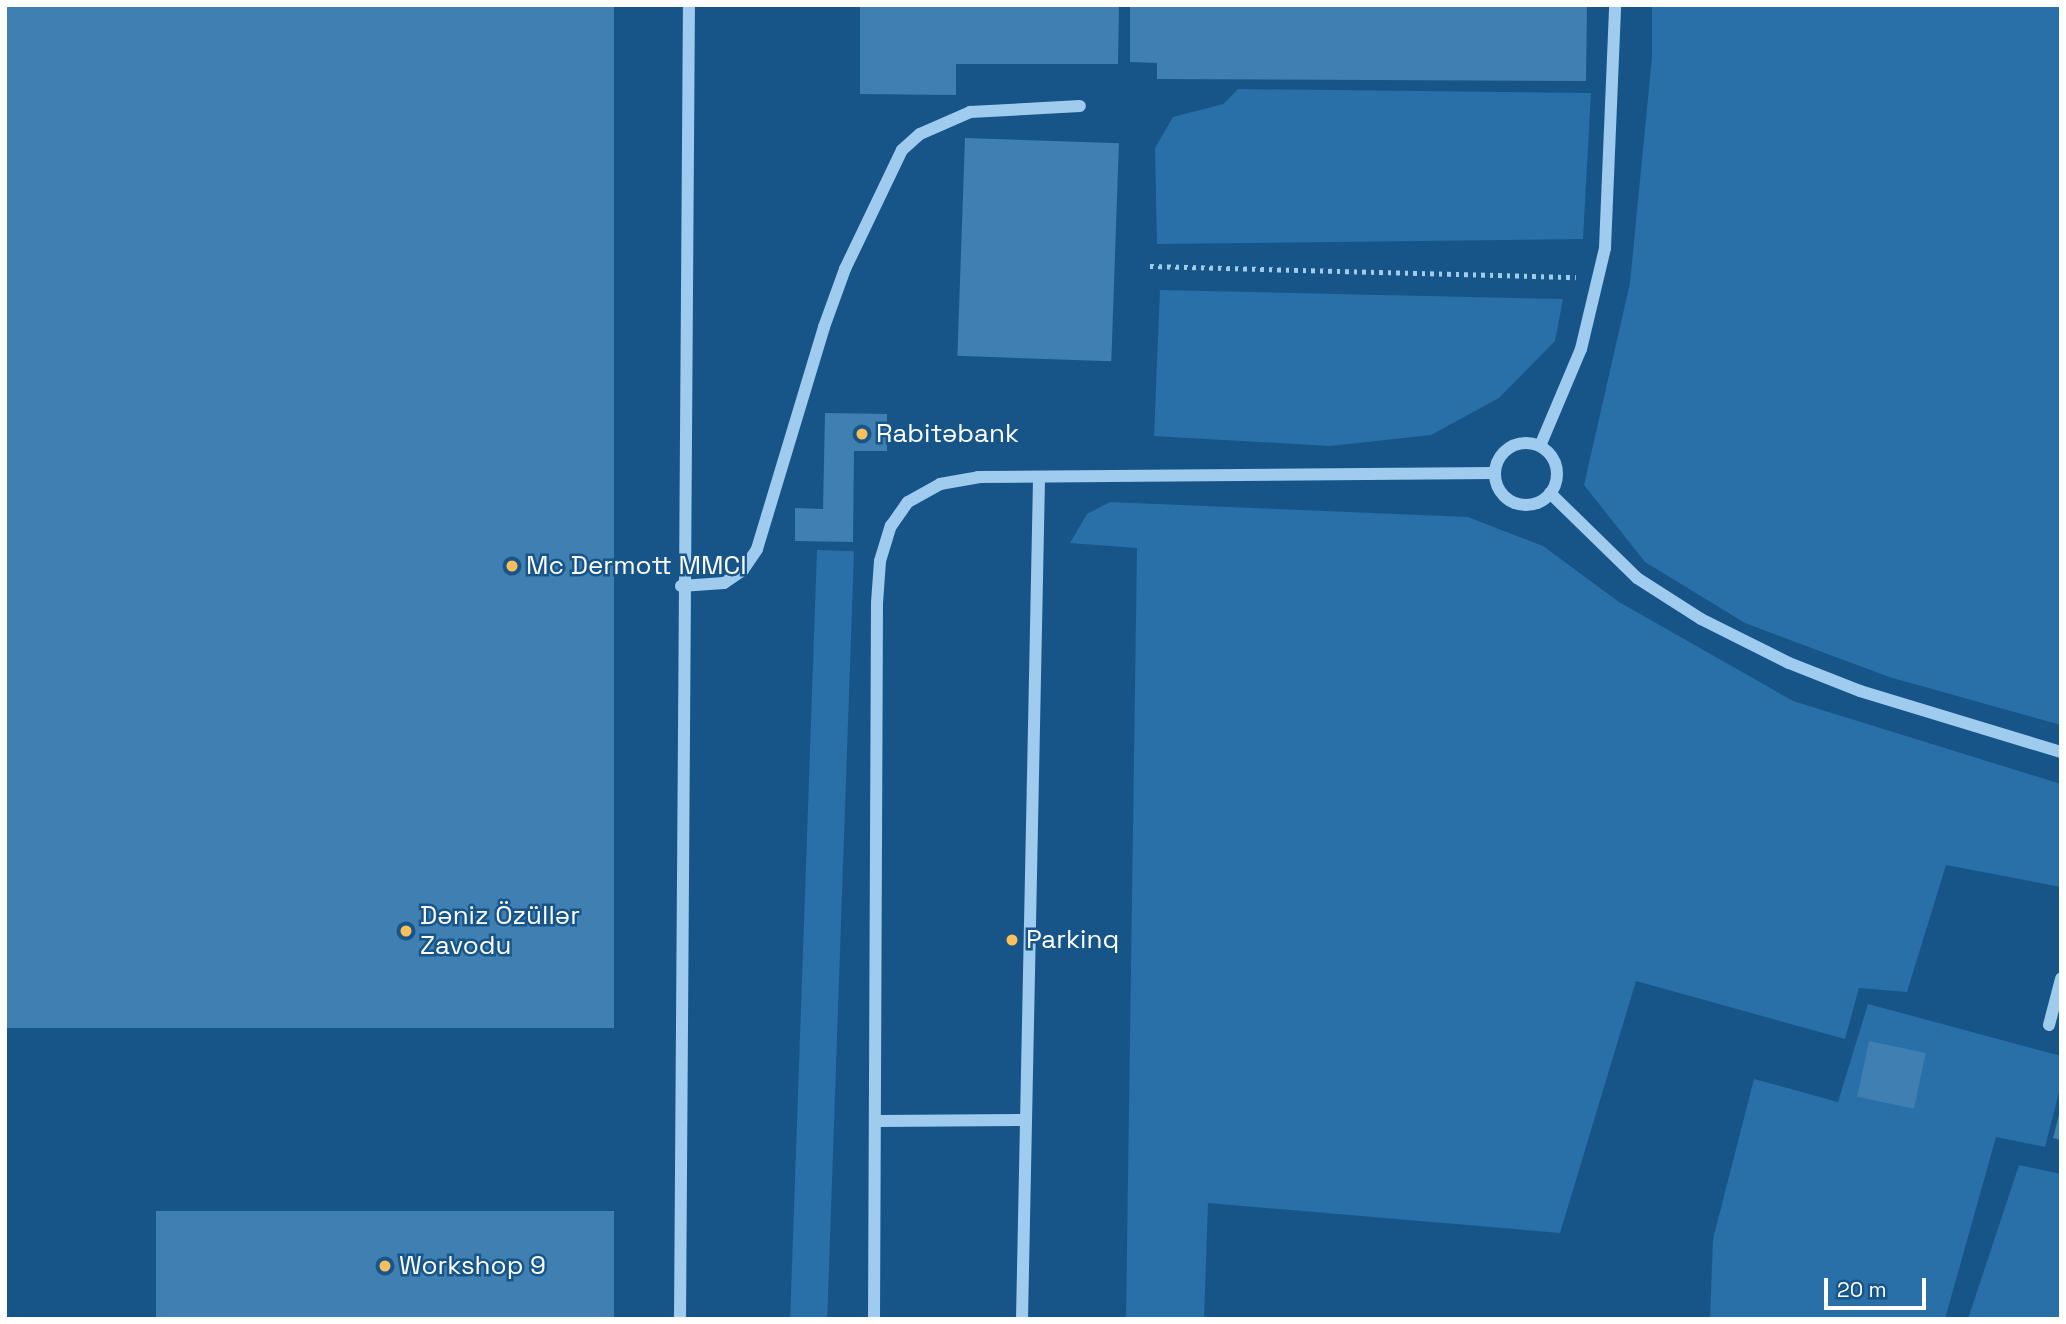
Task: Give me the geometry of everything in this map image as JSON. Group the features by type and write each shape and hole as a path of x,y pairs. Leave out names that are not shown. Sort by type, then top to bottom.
{"street":[{"path":"680,1319 681,586 689,5"},
{"path":"1540,446 1581,349 1600,278 1608,204 1615,5"},
{"path":"681,586 724,583 743,570 757,549 824,327 845,269 902,150 932,128 970,112 1080,106"},
{"path":"1516,444 1540,446 1557,467 1550,494 1541,502 1516,503 1498,486 1495,473 1505,451 1516,444"},
{"path":"874,1319 880,561 891,526 908,502 940,484 978,477 1495,473"},
{"path":"1022,1319 1039,478"},
{"path":"1550,494 1637,578 1701,619 1788,663 1860,691 2061,752"},
{"path":"2049,1025 2061,979"},
{"path":"877,1121 1026,1120"}],"path":[{"path":"1150,266 1600,278"}],"shaded area":[{"path":"1652,5 2061,5 2061,725 1889,677 1745,623 1645,562 1584,485 1630,283 1652,57"},
{"path":"1238,89 1591,93 1583,239 1157,244 1155,148 1173,117 1223,104"},
{"path":"1160,290 1563,299 1555,341 1499,398 1431,435 1330,446 1154,436"},
{"path":"1110,502 1468,517 1543,546 1619,602 1793,701 2061,784 2061,887 1946,865 1907,992 1859,988 1845,1039 1636,981 1560,1233 1208,1203 1204,1319 1126,1319 1137,548 1070,543 1087,514"},
{"path":"817,550 854,551 827,1319 790,1319"},
{"path":"1868,1004 2061,1056 2061,1084 2045,1147 1996,1137 1945,1319 1710,1319 1713,1239 1754,1079 1838,1102"},
{"path":"2019,1165 2061,1174 2061,1319 1968,1319"}],"building":[{"path":"5,5 614,5 614,1028 5,1028"},
{"path":"860,5 1119,5 1118,64 956,64 956,95 860,94"},
{"path":"1130,5 1587,5 1586,81 1157,79 1157,63 1130,62"},
{"path":"965,138 1119,143 1111,361 957,356"},
{"path":"825,413 887,414 887,451 854,451 853,542 795,541 795,508 823,509"},
{"path":"1869,1041 1926,1053 1914,1109 1857,1097"},
{"path":"2061,1107 2061,1140 2053,1138"},
{"name":"Workshop 9","path":"156,1211 614,1211 614,1319 156,1319"}],"place":[{"name":"Rabitəbank","path":"862,434"},
{"name":"Mc Dermott MMCI","path":"512,566"},
{"name":"Dəniz Özüllər Zavodu","path":"406,931"},
{"name":"Parkinq","path":"1012,940"},
{"name":"Workshop 9","path":"385,1266"}]}
